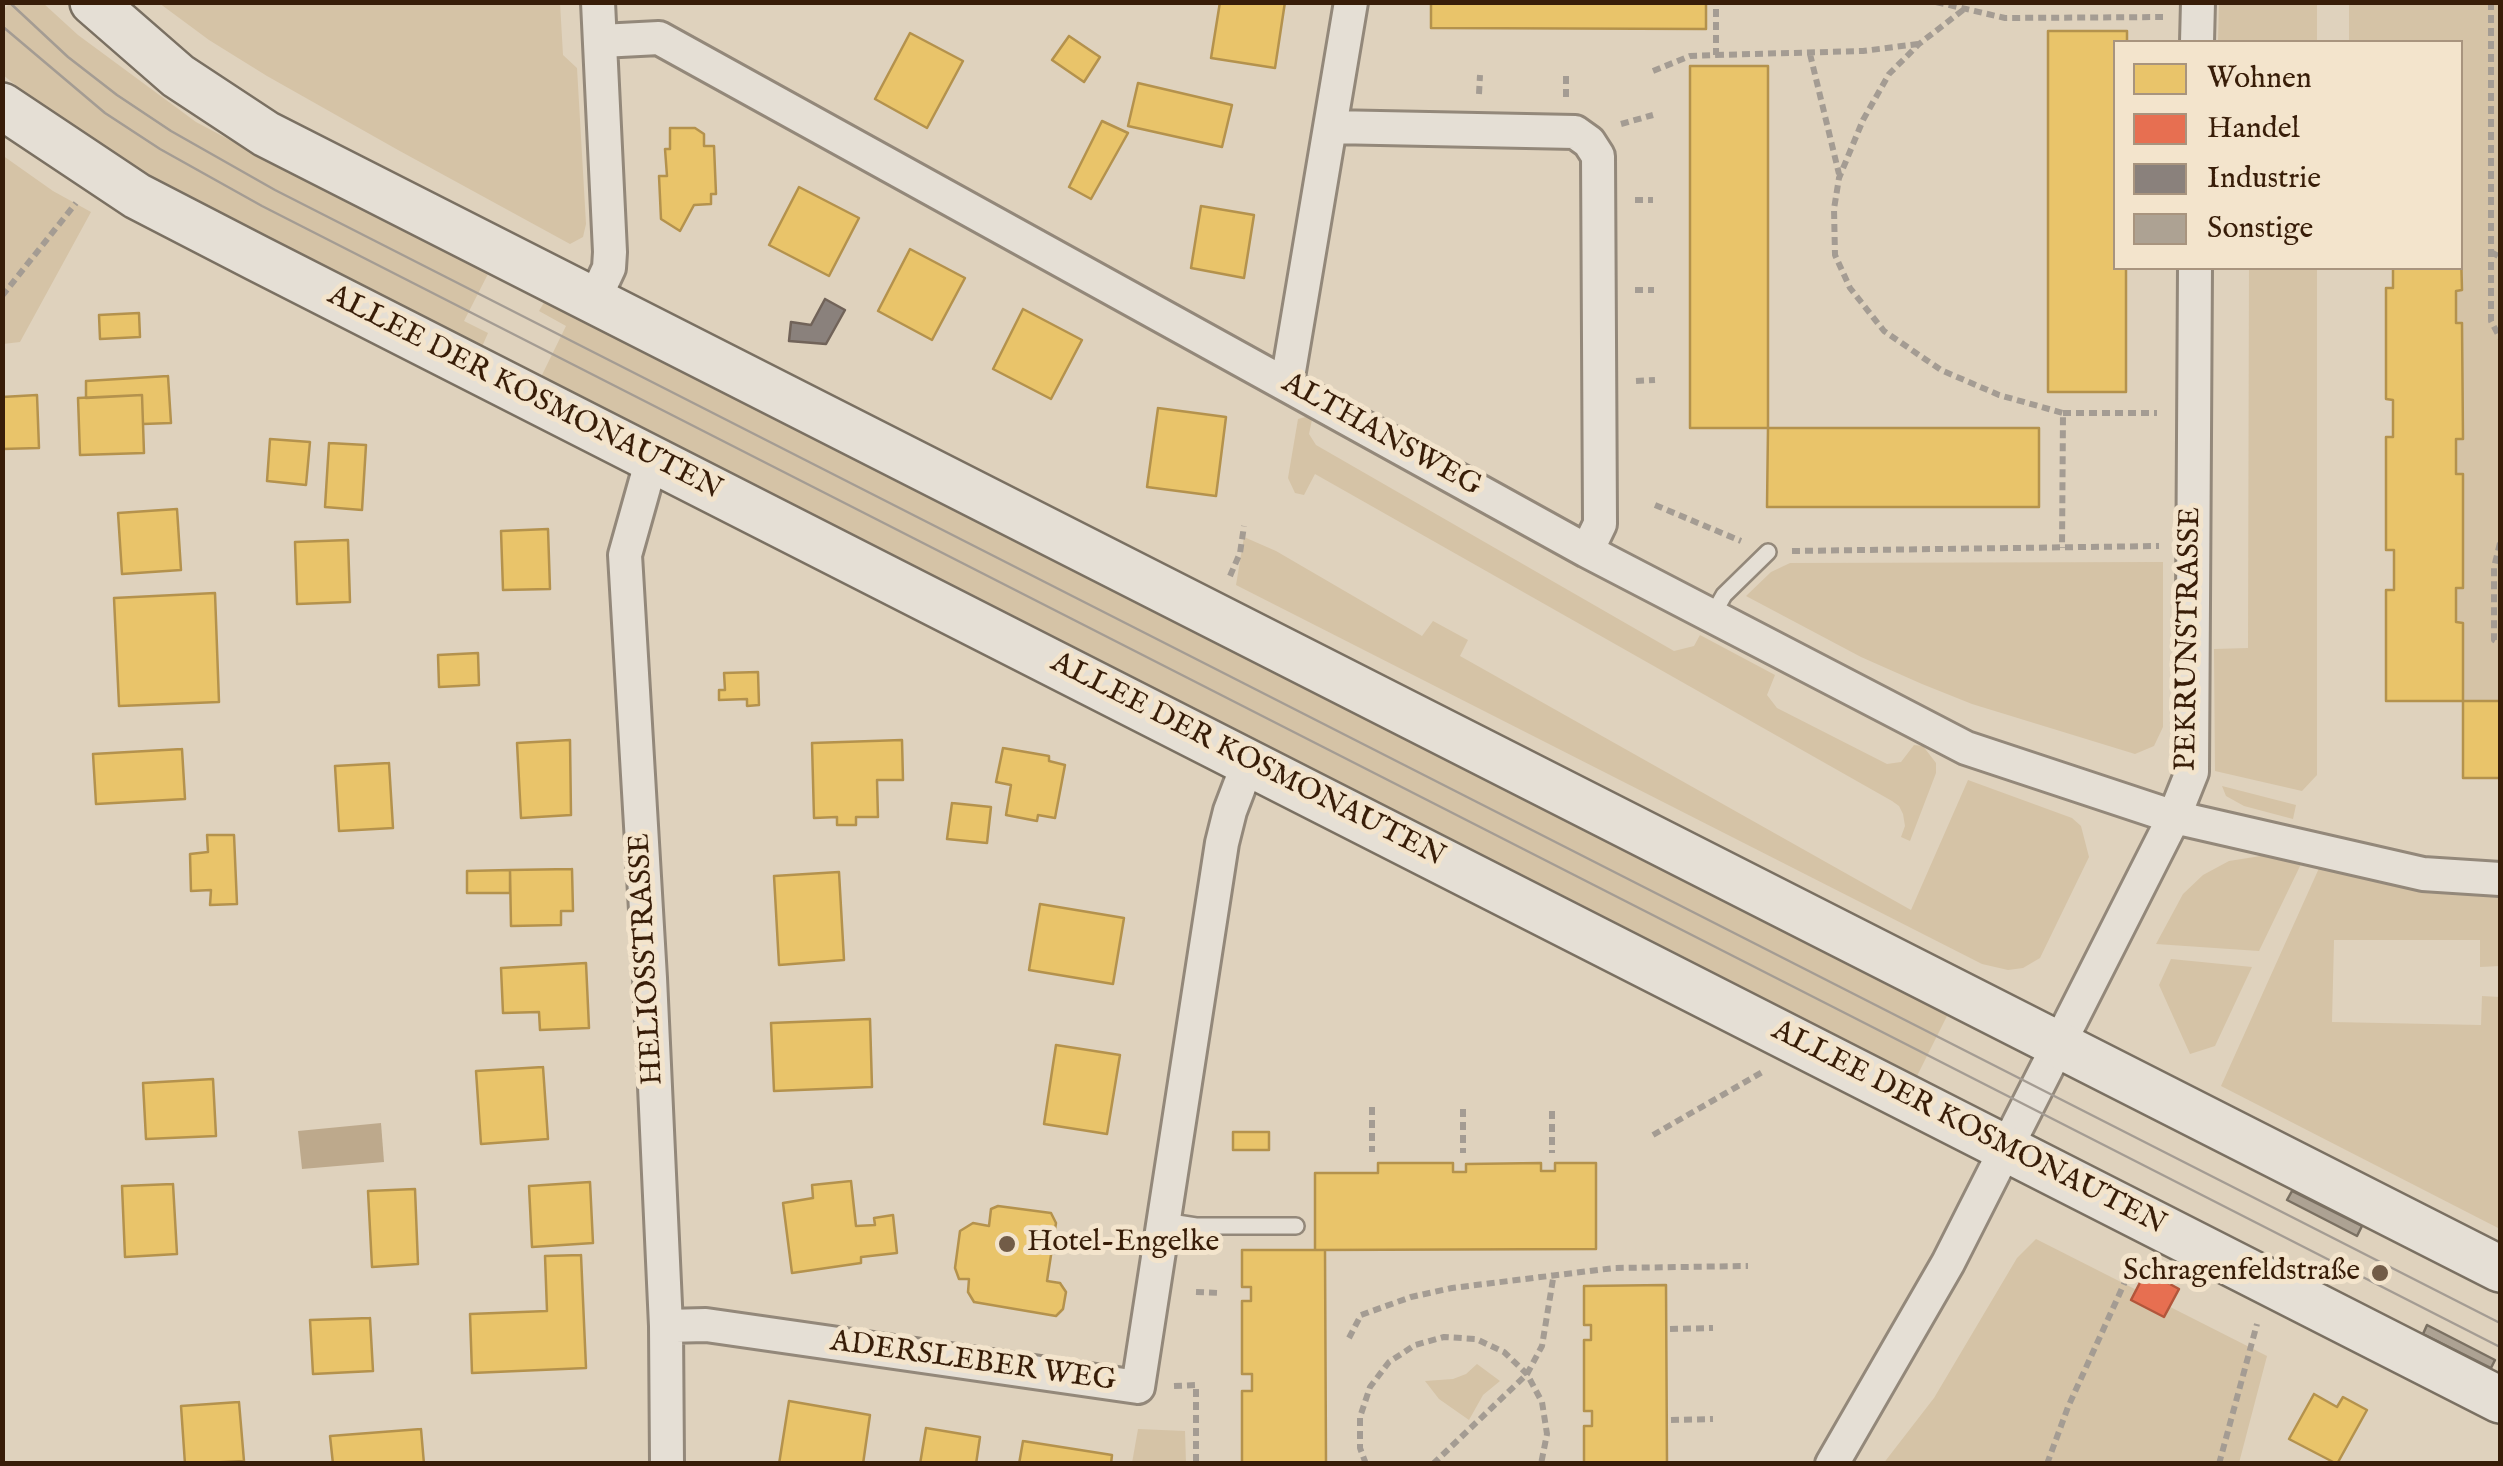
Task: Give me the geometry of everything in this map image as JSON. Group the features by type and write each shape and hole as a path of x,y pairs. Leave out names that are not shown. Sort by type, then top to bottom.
{"main road":[{"path":"93,2 178,76 266,134 2500,1269"},
{"name":"ALLEE DER KOSMONAUTEN","path":"2,106 137,196 2500,1400"}],"street":[{"path":"594,300 609,268 610,252 598,2"},
{"path":"1286,383 1351,2"},
{"path":"2184,10 2196,40"},
{"name":"ALTHANSWEG","path":"601,42 658,38 1587,550 1966,748 2174,817"},
{"path":"1331,127 1575,132 1589,142 1598,156 1600,524 1587,550"},
{"name":"PEKRUNSTRASSE","path":"1832,1464 1918,1318 2174,817 2192,772 2196,270"},
{"name":"HELIOSSTRASSE","path":"652,459 625,555 648,924 666,1326 667,1464"},
{"name":"ADERSLEBER WEG","path":"666,1326 724,1328 1138,1387 1164,1221 1197,1069 1222,844 1249,761"},
{"path":"2174,817 2422,874 2500,879"}],"lane":[{"path":"1712,617 1724,596 1768,552"},
{"path":"1164,1221 1196,1226 1296,1226"}],"path":[{"path":"1716,2 1716,55"},
{"path":"1936,2 2006,18 2184,10"},
{"path":"2491,2 2491,320 2500,338"},
{"path":"1963,10 1919,44 1889,74 1839,178 1834,209 1835,254 1850,288 1884,331 1942,370 1998,394 2064,413 2171,413"},
{"path":"1652,71 1690,56 1810,54 1919,44"},
{"path":"1810,54 1839,178"},
{"path":"2,296 72,209"},
{"path":"2491,252 2500,257"},
{"path":"2062,548 2064,413"},
{"path":"1655,505 1768,552 2170,546"},
{"path":"1225,586 1240,553 1244,526"},
{"path":"2500,543 2494,567 2494,640 2500,643"},
{"path":"1653,1135 1769,1068"},
{"path":"1372,1108 1372,1152"},
{"path":"1463,1109 1463,1153"},
{"path":"1552,1111 1552,1153"},
{"path":"2047,1464 2068,1407 2136,1256"},
{"path":"1349,1338 1361,1315 1411,1297 1452,1288 1614,1268 1748,1266"},
{"path":"1433,1464 1527,1374 1542,1346 1554,1274"},
{"path":"1196,1292 1220,1293"},
{"path":"2218,1464 2259,1318"},
{"path":"1670,1329 1712,1328"},
{"path":"1366,1464 1360,1448 1360,1417 1370,1388 1388,1362 1415,1345 1444,1337 1476,1340 1504,1352 1527,1374 1542,1402 1545,1418 1547,1434 1541,1464"},
{"path":"1138,1387 1196,1385 1196,1464"},
{"path":"1671,1420 1713,1419"}],"shaded area":[{"path":"10,3 43,3 78,35 196,122 322,189 490,270 464,321 488,333 481,349 144,175 44,108 3,75 2,11"},
{"path":"159,3 560,3 563,55 577,68 586,224 583,237 570,244 398,150 267,76"},
{"path":"2219,3 2317,3 2317,40 2218,40"},
{"path":"2349,3 2500,3 2500,701 2463,701 2463,623 2456,622 2456,588 2463,588 2456,474 2456,439 2462,439 2462,323 2456,323 2456,291 2462,290 2463,270 2463,40 2349,40"},
{"path":"2,155 91,212 20,342 3,344"},
{"path":"2249,270 2317,270 2317,775 2302,791 2215,771 2214,649 2248,648"},
{"path":"546,299 1949,1012 1915,1080 540,379 566,326 539,311"},
{"path":"1313,415 1309,434 1316,445 1674,651 1694,646 1700,635 1775,675 1767,695 1777,708 1887,764 1901,762 1914,745 1923,746 1936,763 1936,773 1910,841 1901,837 1905,826 1903,814 1892,801 1315,474 1304,495 1295,493 1288,478 1298,419"},
{"path":"1244,537 1276,551 1422,636 1433,621 1468,640 1460,656 1911,910 1968,780 2072,818 2081,826 2089,857 2040,958 2023,968 2008,970 1982,964 1236,585"},
{"path":"2163,562 2163,727 2154,746 2135,754 1972,704 1922,684 1861,657 1746,596 1771,572 1790,563"},
{"path":"2222,786 2296,805 2293,819 2244,806 2226,796"},
{"path":"2267,855 2302,862 2259,951 2156,944 2183,894 2203,875 2229,861"},
{"path":"2320,866 2398,883 2500,894 2500,966 2480,967 2480,940 2334,940 2332,1022 2481,1025 2482,996 2500,997 2500,1229 2221,1086"},
{"path":"2171,959 2252,967 2215,1046 2190,1054 2159,985"},
{"path":"381,1123 384,1162 302,1169 298,1131"},
{"path":"2036,1239 2267,1356 2239,1463 1883,1464 1934,1398 2017,1258"},
{"path":"1477,1364 1500,1381 1483,1395 1469,1420 1439,1399 1425,1381 1453,1379"},
{"path":"1138,1429 1185,1431 1186,1463 1132,1463"}],"building: Wohnen":[{"path":"1220,2 1285,2 1275,68 1211,58"},
{"path":"1431,2 1706,2 1706,29 1431,28"},
{"path":"2048,31 2127,31 2127,40 2113,40 2113,270 2126,270 2126,392 2048,392"},
{"path":"910,33 963,61 927,128 875,99"},
{"path":"1069,36 1100,57 1084,82 1052,60"},
{"path":"1690,66 1768,66 1768,428 1690,428"},
{"path":"1138,83 1232,105 1222,147 1128,126"},
{"path":"1102,121 1128,133 1091,199 1069,187"},
{"path":"670,128 695,128 704,134 704,146 714,146 716,194 711,194 711,204 694,205 680,231 661,219 659,176 667,176 665,149 670,149"},
{"path":"799,187 859,218 829,276 769,245"},
{"path":"1201,206 1254,215 1244,278 1191,268"},
{"path":"910,249 965,278 932,340 878,311"},
{"path":"2393,270 2461,270 2462,290 2456,291 2456,323 2462,323 2463,439 2456,439 2456,474 2463,474 2463,588 2456,588 2456,622 2463,623 2463,701 2386,701 2386,590 2394,590 2394,550 2386,550 2386,437 2393,437 2393,400 2386,399 2386,288 2393,288"},
{"path":"1023,309 1082,340 1051,399 993,369"},
{"path":"139,313 140,337 100,339 99,315"},
{"path":"168,376 171,423 143,424 142,395 86,398 86,381"},
{"path":"37,395 39,448 2,449 2,397"},
{"path":"142,395 144,453 80,455 78,398"},
{"path":"1158,408 1226,417 1216,496 1147,487"},
{"path":"1768,428 2039,428 2039,507 1767,507"},
{"path":"270,439 310,442 306,485 267,481"},
{"path":"329,443 366,445 362,510 325,507"},
{"path":"177,509 181,570 122,574 118,513"},
{"path":"548,529 550,589 503,590 501,531"},
{"path":"348,540 350,602 297,604 295,542"},
{"path":"215,593 219,702 119,706 114,598"},
{"path":"478,653 479,685 439,687 438,655"},
{"path":"758,672 759,705 747,706 747,699 719,700 719,690 725,690 724,673"},
{"path":"2463,701 2500,701 2500,778 2463,778"},
{"path":"570,740 571,815 521,818 517,743"},
{"path":"902,740 903,780 877,780 878,817 856,817 856,825 837,825 837,817 814,818 812,743"},
{"path":"1003,748 1049,756 1049,761 1065,765 1055,818 1038,815 1037,821 1006,815 1011,785 996,782"},
{"path":"182,749 185,799 96,804 93,754"},
{"path":"389,763 393,828 339,831 335,766"},
{"path":"952,803 991,807 987,843 947,839"},
{"path":"207,835 234,835 237,904 210,905 211,890 191,891 190,854 208,852"},
{"path":"572,869 573,911 561,911 561,925 511,926 510,870"},
{"path":"510,870 510,893 467,893 467,871"},
{"path":"839,872 844,960 779,965 774,876"},
{"path":"1040,904 1124,918 1113,984 1029,970"},
{"path":"586,963 589,1028 540,1030 539,1012 503,1013 501,968"},
{"path":"870,1019 872,1087 774,1091 771,1023"},
{"path":"1056,1045 1120,1055 1107,1134 1044,1124"},
{"path":"543,1067 548,1139 481,1144 476,1071"},
{"path":"213,1079 216,1136 146,1139 143,1083"},
{"path":"1233,1132 1269,1132 1269,1150 1233,1150"},
{"path":"1378,1163 1453,1163 1453,1172 1466,1172 1466,1164 1541,1163 1541,1171 1555,1171 1555,1163 1596,1163 1596,1249 1315,1250 1315,1173 1378,1173"},
{"path":"851,1181 856,1226 875,1225 874,1218 893,1215 897,1253 861,1257 861,1263 792,1273 783,1203 813,1198 812,1185"},
{"path":"590,1182 593,1243 532,1247 529,1186"},
{"path":"173,1184 177,1254 125,1257 122,1186"},
{"path":"415,1189 418,1264 372,1267 368,1191"},
{"path":"998,1206 1051,1213 1056,1223 1047,1281 1060,1283 1066,1292 1063,1309 1056,1316 974,1302 968,1292 969,1279 959,1279 955,1268 960,1231 973,1223 989,1226 991,1209"},
{"path":"1242,1250 1325,1250 1326,1464 1242,1464 1242,1391 1252,1391 1252,1374 1242,1374 1242,1301 1251,1301 1251,1287 1242,1287"},
{"path":"581,1255 586,1368 472,1373 470,1314 547,1311 545,1256"},
{"path":"1666,1285 1667,1464 1584,1464 1584,1426 1592,1426 1592,1411 1584,1411 1584,1340 1591,1340 1591,1325 1584,1325 1584,1286"},
{"path":"370,1318 373,1371 313,1374 310,1320"},
{"path":"2314,1394 2337,1407 2343,1397 2367,1410 2337,1464 2289,1439"},
{"path":"789,1401 870,1415 863,1464 779,1464"},
{"path":"239,1402 244,1461 185,1464 181,1406"},
{"path":"926,1428 980,1437 976,1464 920,1464"},
{"path":"421,1429 424,1464 333,1464 330,1436"},
{"path":"1023,1441 1112,1455 1111,1464 1019,1464"}],"building: Handel":[{"path":"2146,1271 2179,1289 2164,1317 2131,1300"}],"building: Industrie":[{"path":"825,299 845,310 826,344 789,341 791,322 811,325"}],"building: Sonstige":[{"path":"2292,1191 2362,1226 2357,1236 2287,1200"},
{"path":"2427,1325 2495,1360 2491,1368 2423,1334"}],"tram line":[{"path":"9,2 68,57 117,95 171,131 275,190 2500,1323"},
{"path":"2,26 105,113 262,206 2500,1347"}],"place":[{"name":"Hotel-Engelke","path":"1007,1244"},
{"name":"Schragenfeldstraße","path":"2380,1273"}]}
